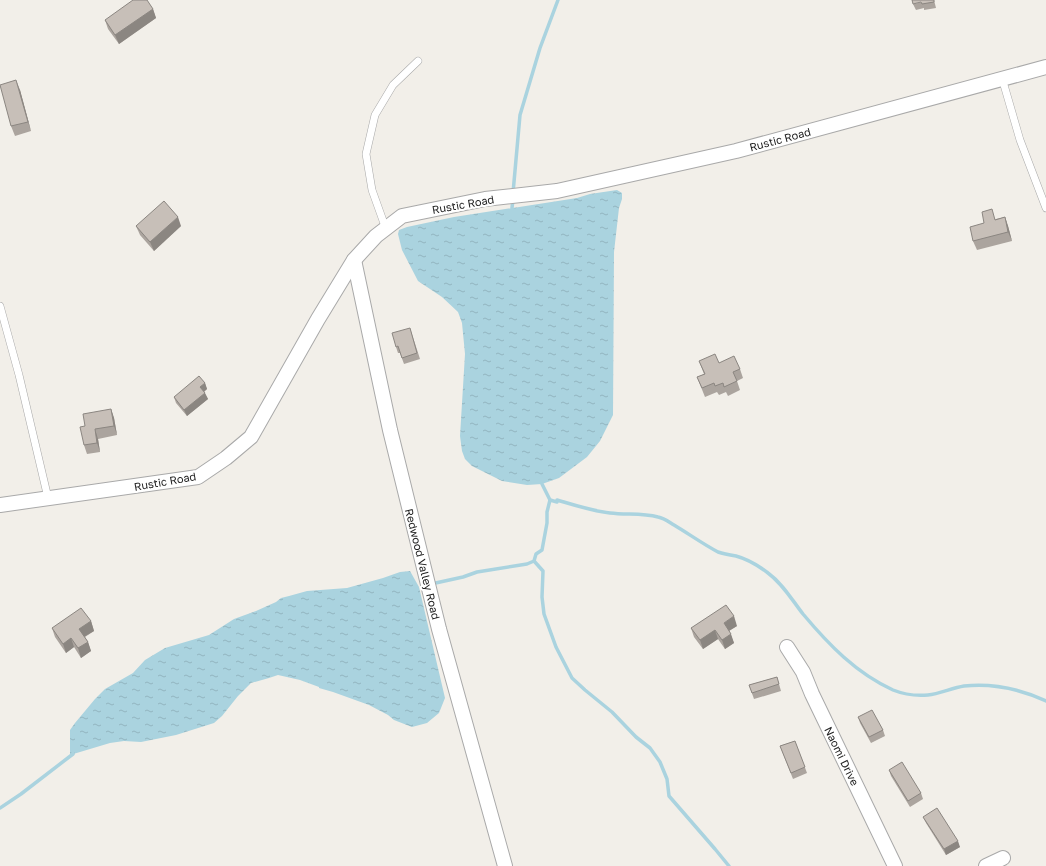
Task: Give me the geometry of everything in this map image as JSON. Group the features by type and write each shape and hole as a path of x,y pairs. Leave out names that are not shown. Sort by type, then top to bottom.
{"street":[{"name":"Rustic Road","path":"0,505 198,477 226,458 251,437 318,319 354,260 376,236 402,216 486,199 558,191 736,151 1046,67"},
{"name":"Redwood Valley Road","path":"354,260 390,430 436,616 505,866"},
{"name":"Naomi Drive","path":"787,647 803,672 815,701 895,866"},
{"path":"986,866 1003,858"}],"lane":[{"path":"386,229 372,190 366,154 375,115 393,85 418,62"},
{"path":"1002,78 1020,140 1046,208"},
{"path":"0,306 19,375 48,498"}],"water":[{"path":"617,190 622,193 622,199 619,208 614,252 613,415 600,441 587,457 559,478 542,484 527,485 502,481 472,466 465,459 462,451 460,436 465,354 462,323 458,312 442,297 418,281 402,250 398,234 399,230 454,217 577,198 590,194"},
{"path":"410,571 419,587 445,698 439,713 427,723 412,727 394,720 388,715 369,705 300,680 278,675 251,683 214,723 176,735 141,742 124,741 110,743 70,755 70,730 95,699 105,689 133,673 145,660 165,648 209,635 234,619 256,611 276,602 281,598 307,591 347,588 400,572"}],"building":[{"path":"133,0 147,0 153,9 115,35 105,20"},
{"path":"912,0 934,0 934,2 922,4 921,2 913,4"},
{"path":"16,80 28,122 11,126 0,85"},
{"path":"164,201 178,217 150,242 136,226"},
{"path":"992,209 995,220 1005,217 1008,232 973,241 970,227 984,223 982,212"},
{"path":"410,328 417,353 402,358 398,346 396,347 392,333"},
{"path":"715,354 719,363 734,356 740,369 733,372 737,381 724,387 723,383 715,386 714,383 702,388 697,377 705,374 699,361"},
{"path":"199,376 205,383 200,387 205,393 184,410 174,397"},
{"path":"111,409 114,426 95,429 97,443 84,445 80,427 85,426 83,414"},
{"path":"726,605 734,616 724,623 731,634 722,640 715,630 700,640 691,628"},
{"path":"81,608 91,621 79,629 88,642 78,648 71,638 63,644 52,628"},
{"path":"777,677 779,684 752,693 749,685"},
{"path":"872,710 883,730 869,737 858,717"},
{"path":"795,741 805,767 791,773 780,746"},
{"path":"902,762 921,793 908,801 889,770"},
{"path":"937,808 958,841 944,849 923,817"}],"waterway":[{"path":"513,193 520,115 540,48 558,0"},
{"path":"512,208 513,199"},
{"path":"431,584 463,577 477,572 527,564 534,561 536,554 542,550 550,500 542,484"},
{"path":"550,500 557,502 557,500 603,512 646,515 660,518 666,520 718,552 740,557 753,563 778,582 803,614 833,647 855,667 893,690 906,694 928,695 964,686 985,685 1016,690 1046,701"},
{"path":"534,561 543,571 542,597 544,614 556,647 572,678 612,712 636,737 650,748 660,762 667,779 669,796 729,866"},
{"path":"0,808 21,794 73,754"}]}
